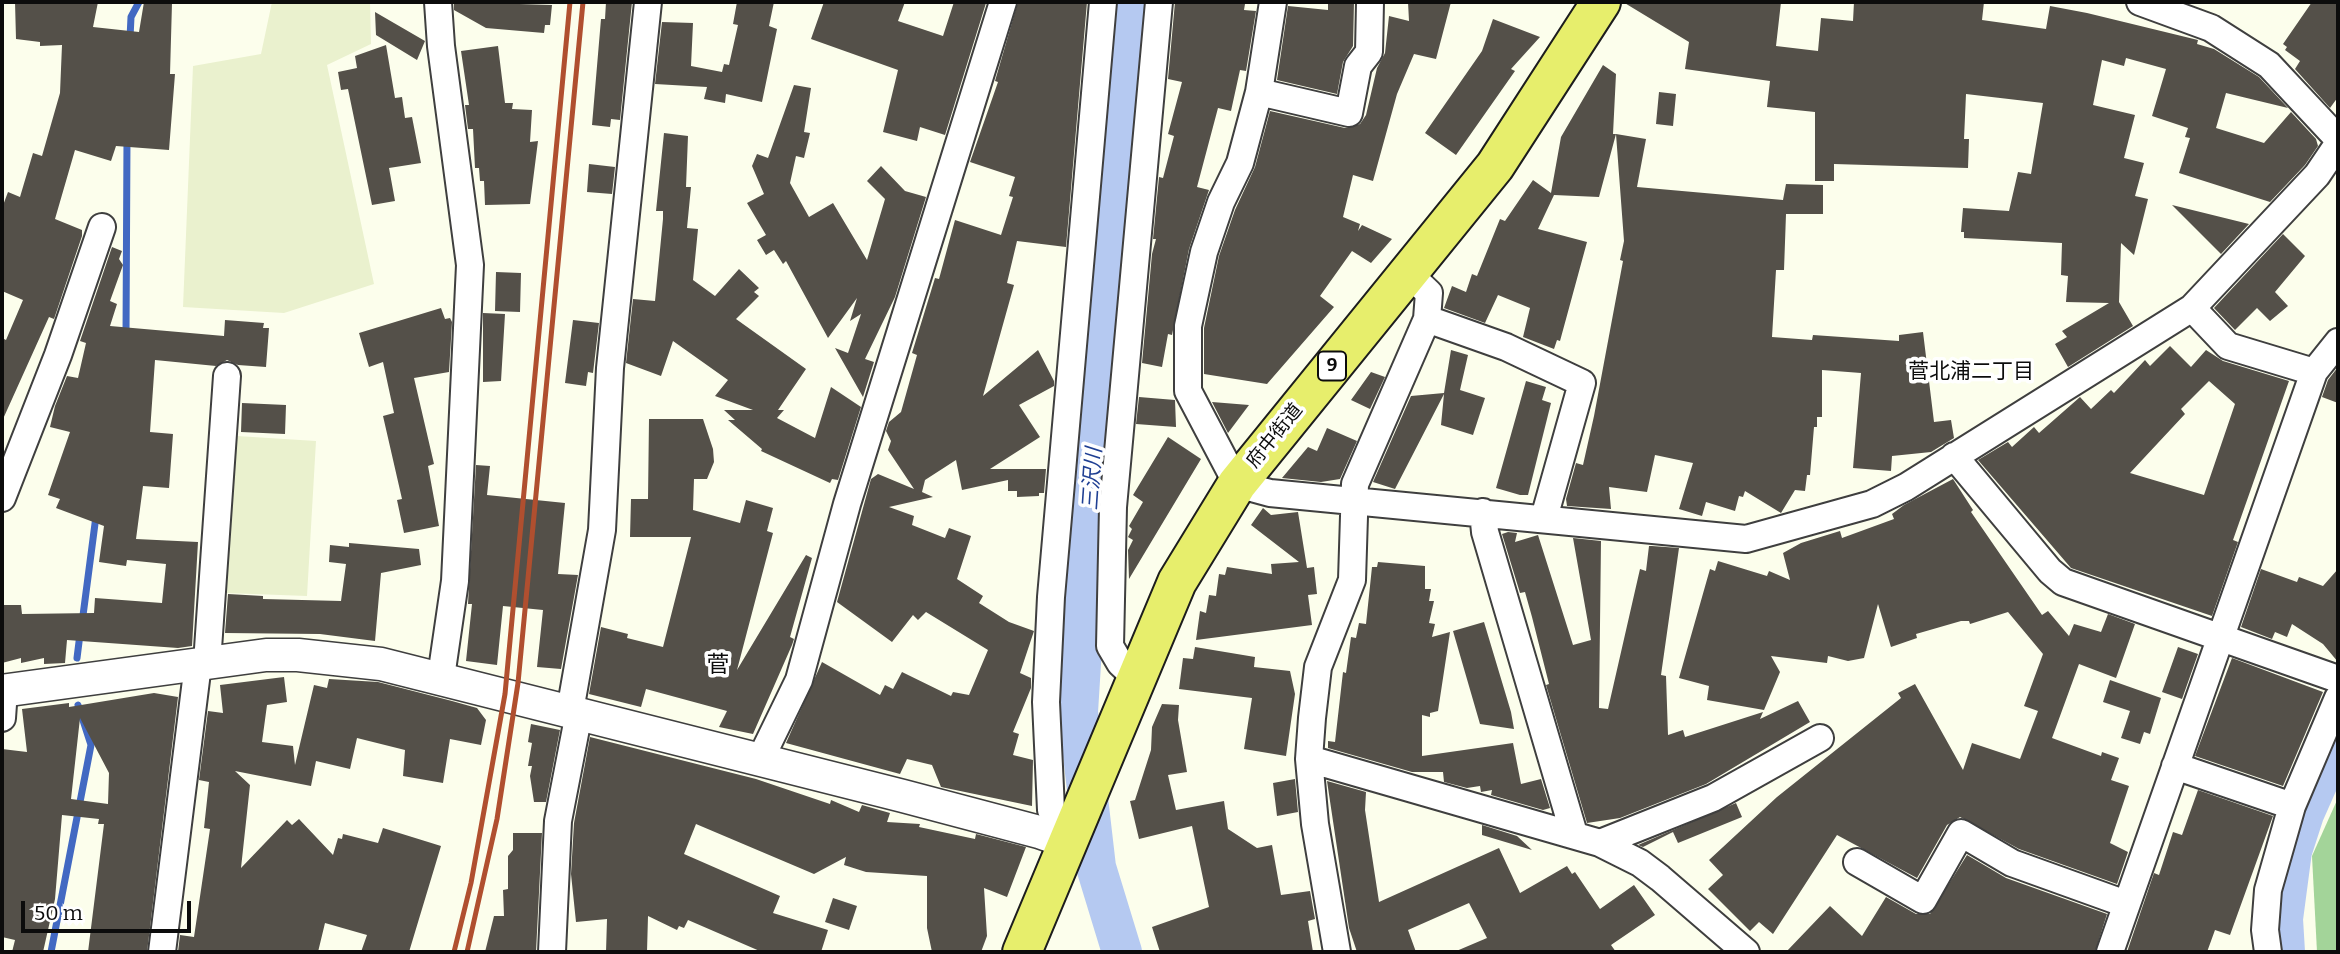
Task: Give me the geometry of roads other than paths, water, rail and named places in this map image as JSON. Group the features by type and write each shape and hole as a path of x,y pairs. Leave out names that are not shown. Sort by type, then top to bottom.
{"main road":[{"name":"府中街道","path":"1059,837 1100,767 1177,582 1237,484 1495,166 1601,2"},
{"name":"9","path":"1022,952 1059,837"}],"street":[{"path":"438,2 441,46 470,265 455,581 441,677"},
{"path":"552,952 558,821 602,530 610,368 648,2"},
{"path":"760,760 799,680 847,505 1003,2"},
{"path":"3,700 266,655 298,655 380,664 441,677 1059,837 1046,702 1051,597 1103,2"},
{"path":"1136,678 1119,663 1110,646 1113,506 1159,2"},
{"path":"1273,2 1259,92 1240,163 1221,202 1204,252 1188,327 1188,391 1237,484 1270,493 1746,539 1872,503 1954,456 2192,308 2317,175 2337,134 2269,65 2210,28 2140,2"},
{"path":"1259,92 1349,113 1358,66 1369,52 1370,2"},
{"path":"2,498 58,355 102,228"},
{"path":"1337,952 1315,824 1309,759 1318,667 1352,580 1355,484 1427,319 1429,293 1408,273"},
{"path":"2192,308 2228,346 2314,372"},
{"path":"1427,319 1506,348 1582,383 1544,518"},
{"path":"2109,952 2314,372 2338,342"},
{"path":"162,952 203,664 227,376"},
{"path":"1954,456 2050,571 2063,582 2338,679"},
{"path":"1483,512 1485,532 1574,834"},
{"path":"2269,952 2265,930 2268,890 2292,806 2338,698"},
{"path":"1600,843 1713,798 1820,738"},
{"path":"1309,759 1600,843 1640,863 1746,952"},
{"path":"2175,766 2292,806"},
{"path":"1857,862 1923,900 1961,833 2012,863 2126,905"}],"waterway":[{"path":"130,38 131,17 139,2"},
{"name":"三沢川","path":"1122,952 1096,867 1078,712 1092,486 1135,2"},
{"path":"126,335 127,137"},
{"path":"82,623 96,516"},
{"path":"77,658 80,634"},
{"path":"51,952 91,745 78,705"},
{"path":"2285,952 2283,919 2292,851 2304,814 2338,737"}],"railway":[{"path":"454,952 471,883 505,694 570,2"},
{"path":"467,952 497,819 518,683 583,2"}],"district":[{"name":"菅北浦二丁目","path":"1971,372"},
{"name":"菅","path":"718,666"}]}
